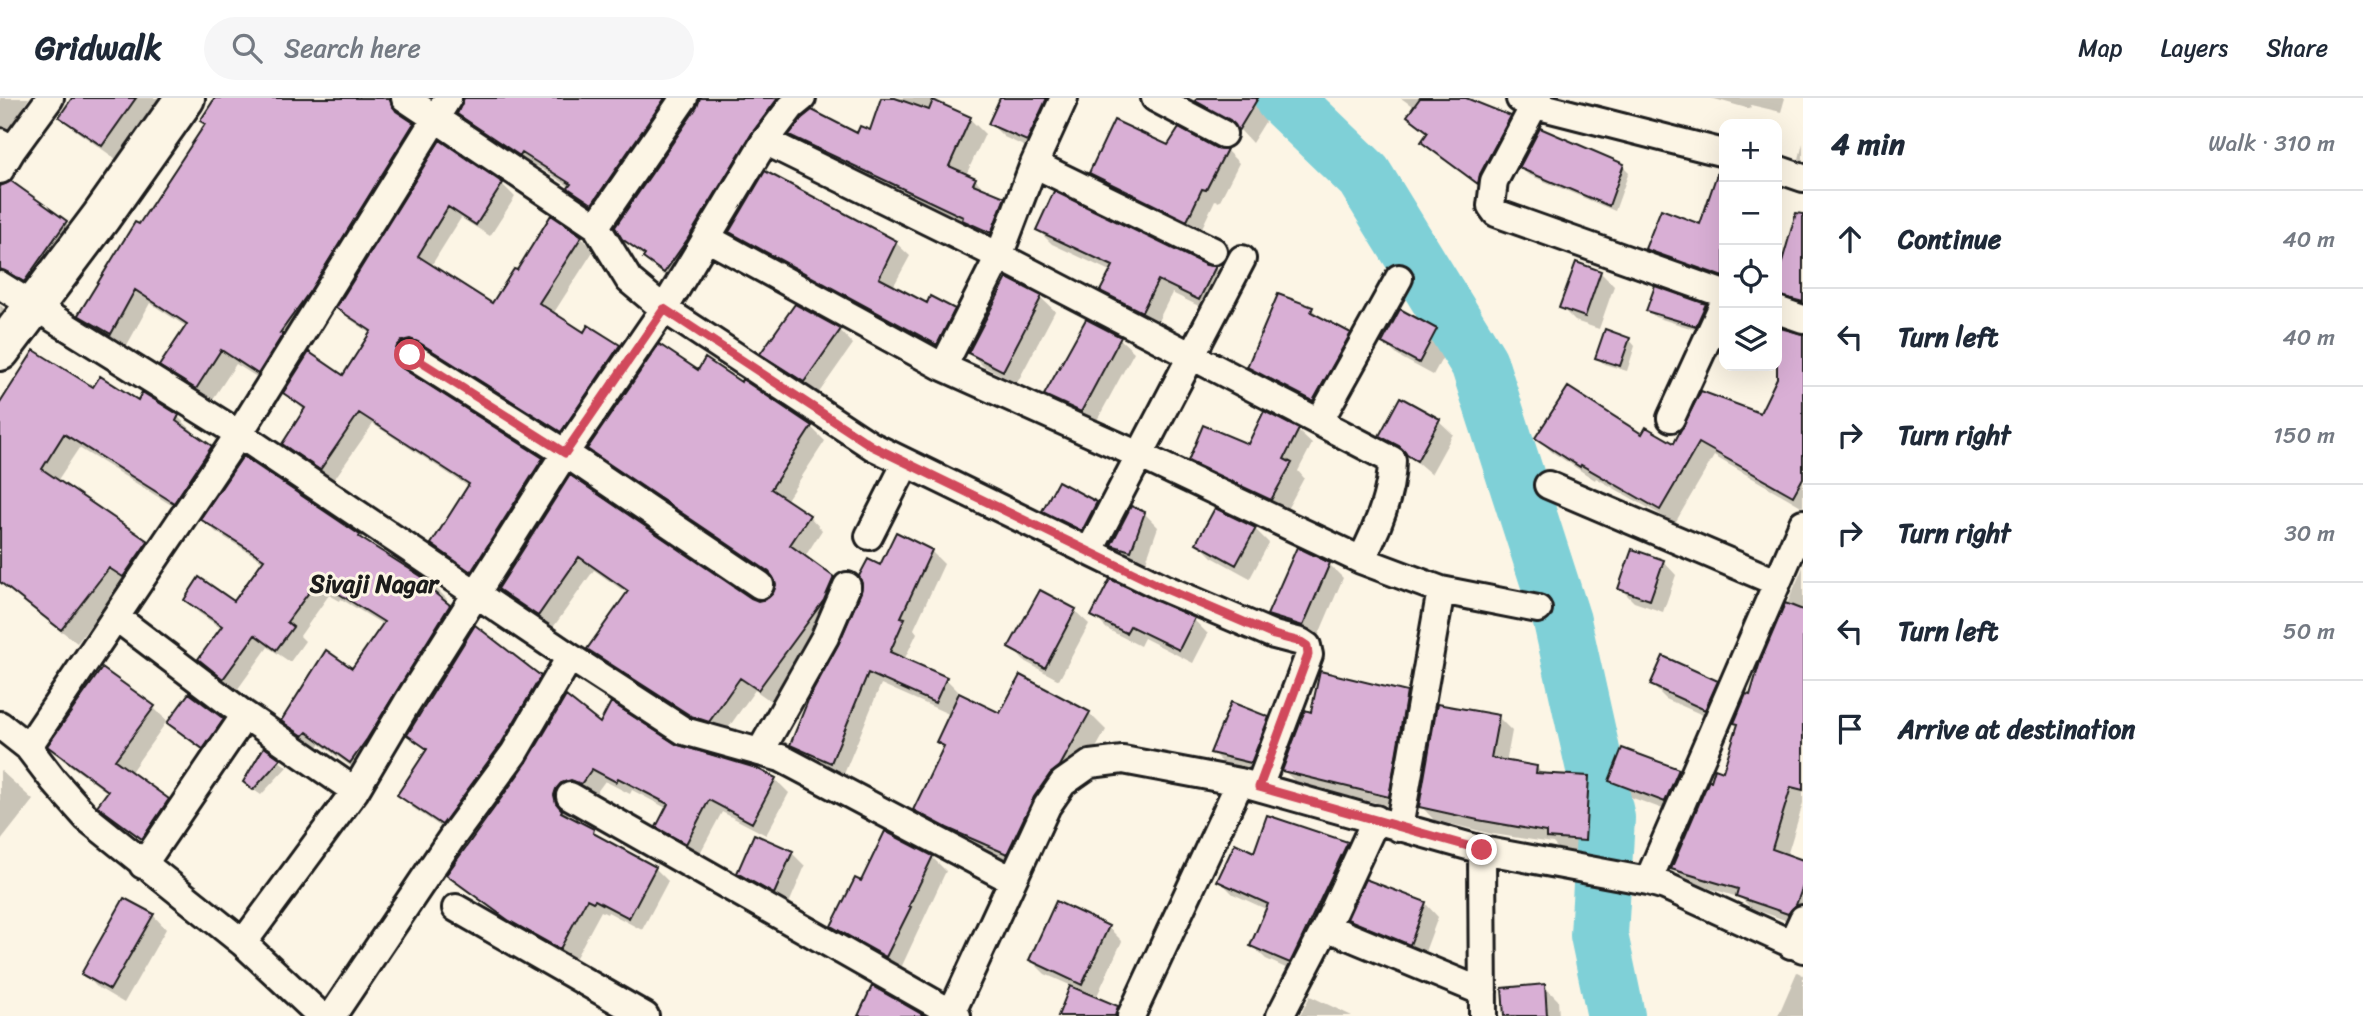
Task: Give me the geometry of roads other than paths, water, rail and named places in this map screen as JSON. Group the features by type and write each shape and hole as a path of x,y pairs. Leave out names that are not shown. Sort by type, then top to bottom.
{"street":[{"path":"4,154 50,98"},
{"path":"0,351 101,217 185,98"},
{"path":"405,98 442,108 597,226 629,280 664,309 872,446 1164,588 1274,635 1307,646 1308,655 1249,785 1131,1016"},
{"path":"597,226 684,98"},
{"path":"243,943 355,791 565,453 664,309 765,142 791,107 802,98"},
{"path":"943,368 999,257 1034,164 1064,98"},
{"path":"1155,98 1223,134"},
{"path":"1719,152 1530,100 1494,181 1491,206 1496,213 1719,292"},
{"path":"28,747 239,434 442,108"},
{"path":"765,142 999,257 1392,460 1392,480 1385,503 1372,540 1361,560"},
{"path":"1034,164 1213,251"},
{"path":"1782,171 1803,178"},
{"path":"707,238 943,368 1141,456 1361,560 1441,590 1538,609"},
{"path":"1090,550 1242,259"},
{"path":"1319,422 1399,278"},
{"path":"0,285 239,434 684,731 781,758 1012,880"},
{"path":"1671,418 1722,308"},
{"path":"1782,312 1803,318"},
{"path":"410,355 565,453 761,585"},
{"path":"869,536 906,463"},
{"path":"1548,485 1776,582"},
{"path":"1656,884 1776,582 1800,529"},
{"path":"760,752 825,637 847,586"},
{"path":"1280,1016 1326,927 1387,823 1441,590"},
{"path":"117,618 244,715 355,791"},
{"path":"332,1016 453,836 514,753 570,657"},
{"path":"144,865 244,715"},
{"path":"0,725 28,747 87,818 243,943 321,1016"},
{"path":"570,796 953,1015 1047,806 1063,783 1090,764 1123,760 1249,785 1482,850 1656,884 1797,947 1803,919"},
{"path":"1326,927 1483,1004 1482,850"},
{"path":"456,908 645,1016"}],"waterway":[{"path":"1283,98 1364,176 1479,363 1562,621 1606,818 1599,935 1616,1016"}],"district":[{"name":"Sivaji Nagar","path":"374,584"}]}
